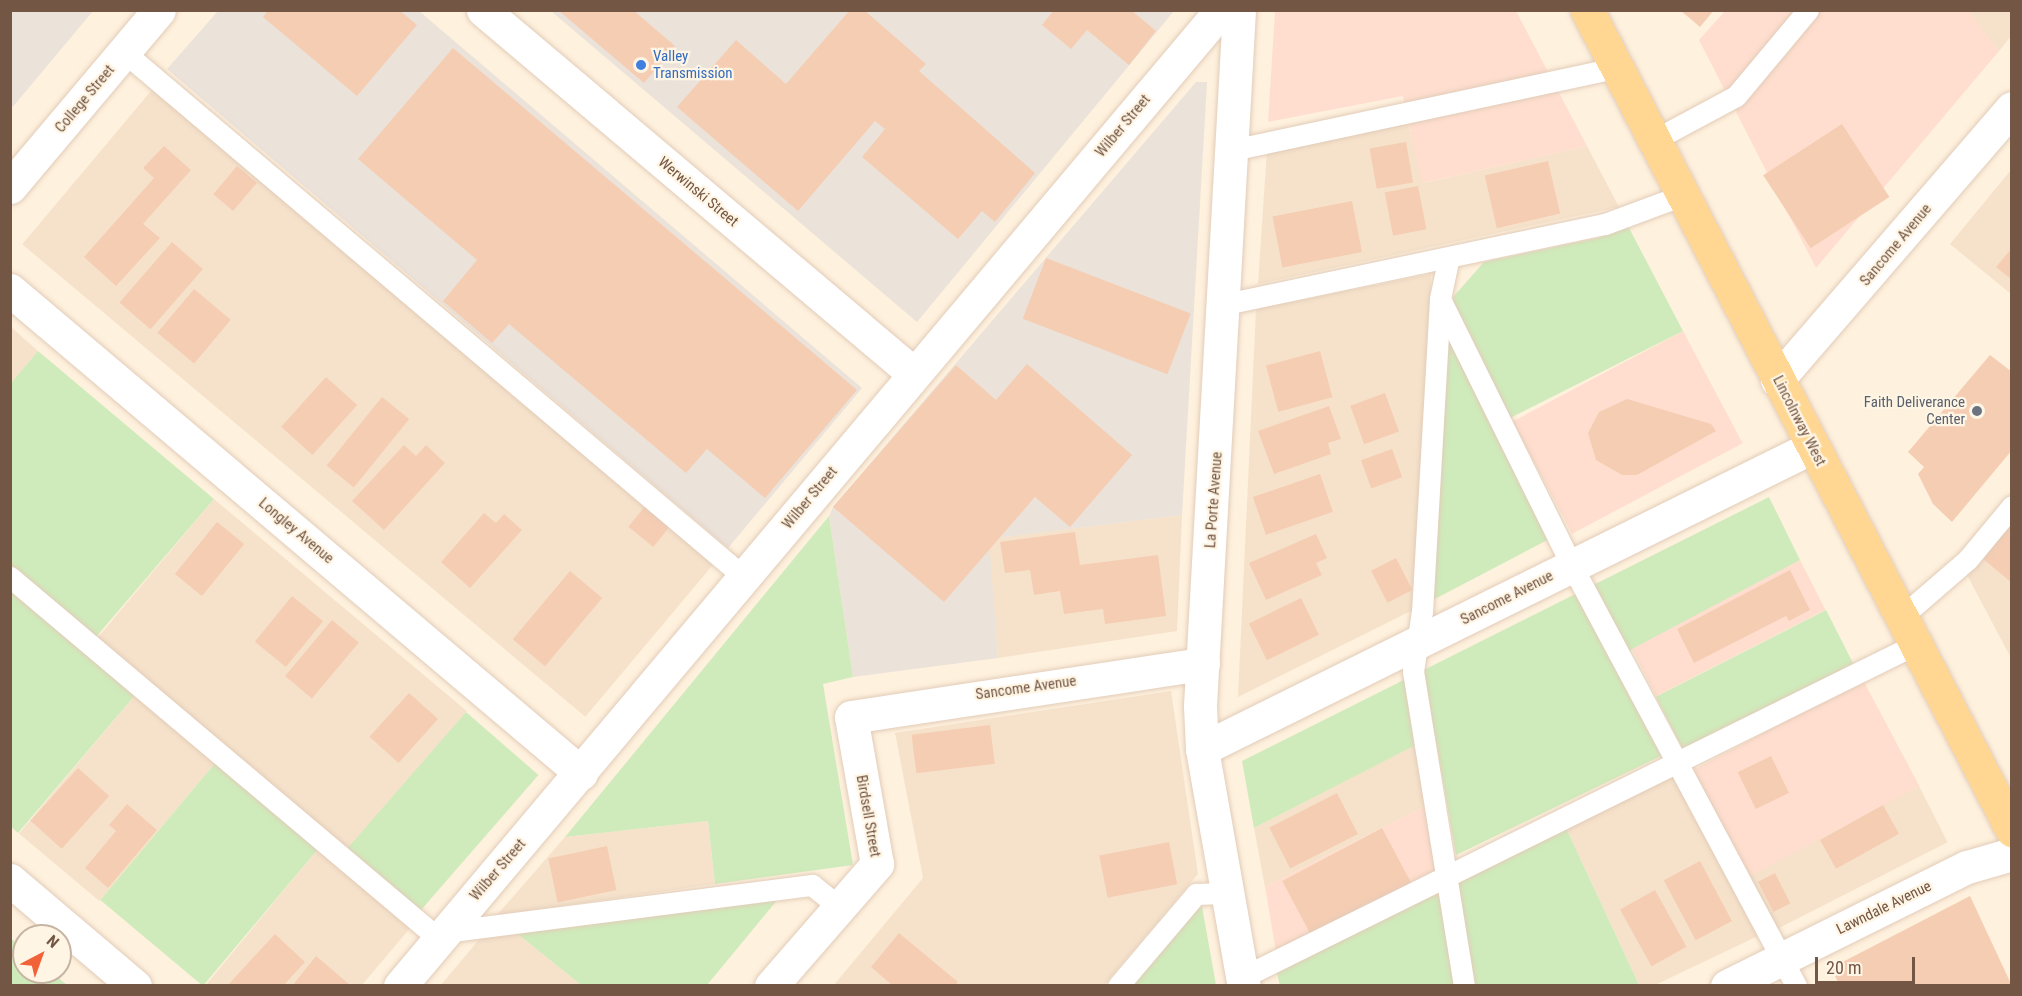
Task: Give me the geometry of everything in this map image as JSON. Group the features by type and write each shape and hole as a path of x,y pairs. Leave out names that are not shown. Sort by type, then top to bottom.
{"main road":[{"name":"Lincolnway West","path":"1587,10 1907,632 2012,830"}],"street":[{"name":"College Street","path":"10,187 159,10"},
{"name":"Werwinski Street","path":"483,10 914,374"},
{"name":"Wilber Street","path":"400,986 1221,10"},
{"name":"La Porte Avenue","path":"1239,10 1225,304 1203,664 1202,749 1243,981"},
{"name":"Sancome Avenue","path":"1778,380 2012,108"},
{"name":"Longley Avenue","path":"10,290 581,773"},
{"name":"Sancome Avenue","path":"1202,749 1812,447"},
{"name":"Sancome Avenue","path":"851,717 1203,664"},
{"name":"Birdsell Street","path":"771,986 877,864 851,717"},
{"name":"Lawndale Avenue","path":"1727,986 1789,972 1967,867 2012,854"},
{"path":"10,880 135,986"}],"lane":[{"path":"1654,140 1736,96 1808,10"},
{"path":"124,52 744,577"},
{"path":"1232,150 1617,68"},
{"path":"1225,304 1448,261 1605,224 1683,195"},
{"path":"1448,261 1440,299 1417,643 1413,670 1449,872 1464,986"},
{"path":"1440,299 1572,566 1789,972"},
{"path":"1243,981 1449,872 1677,764 1907,632 2012,506"},
{"path":"10,578 441,936 812,885 839,907"},
{"path":"1118,986 1196,894 1228,893"}],"shaded area":[{"path":"1967,10 1999,51 1816,268 1699,40 1725,11"},
{"path":"10,11 93,11 11,109"},
{"path":"218,11 419,11 862,388 728,548 167,69"},
{"path":"551,11 1174,11 917,322"},
{"path":"1275,11 1516,11 1587,146 1422,183 1403,96 1268,122"},
{"path":"1967,11 2011,11 2011,36 1999,51"},
{"path":"1196,82 1207,82 1182,515 989,539 998,658 853,677 829,516 833,507"},
{"path":"156,85 719,557 585,717 22,244"},
{"path":"1408,121 1423,183 1587,146 1619,207 1258,284 1267,149"},
{"path":"2011,170 2011,294 1950,244"},
{"path":"1431,274 1413,610 1238,697 1256,309"},
{"path":"11,327 38,351 11,383"},
{"path":"1683,331 1743,443 1572,534 1513,422"},
{"path":"214,499 467,711 350,851 97,638"},
{"path":"1182,515 1177,631 998,658 988,539"},
{"path":"2011,524 2011,658 1967,575"},
{"path":"1800,560 1825,610 1656,696 1631,646"},
{"path":"1863,680 1919,786 1749,877 1693,771"},
{"path":"1171,691 1198,874 1104,985 833,986 923,878 895,733"},
{"path":"136,694 216,761 99,901 19,833"},
{"path":"1414,745 1427,805 1265,887 1254,828"},
{"path":"1672,775 1758,936 1655,985 1639,985 1566,828"},
{"path":"1919,786 1948,842 1776,930 1747,874"},
{"path":"1427,805 1439,869 1276,952 1265,887"},
{"path":"708,821 715,884 497,915 565,837"},
{"path":"318,849 411,927 362,985 205,986"},
{"path":"514,931 581,985 440,986 482,936"}],"green space":[{"path":"1628,226 1683,331 1498,424 1553,537 1431,601 1446,325 1454,296 1484,262 1598,238"},
{"path":"38,351 214,499 96,637 11,565 11,383"},
{"path":"1769,497 1800,560 1632,649 1619,670 1663,755 1456,855 1435,735 1254,828 1242,761"},
{"path":"829,516 853,677 823,684 853,865 715,884 708,821 565,837"},
{"path":"10,588 136,694 18,833 10,826"},
{"path":"1826,610 1853,663 1683,750 1656,697"},
{"path":"466,712 538,775 418,913 346,850"},
{"path":"216,762 319,848 203,986 100,900"},
{"path":"1566,828 1639,985 1280,986 1277,973"},
{"path":"778,899 707,985 581,985 514,931"},
{"path":"1201,901 1216,985 1131,985"},
{"path":"10,938 12,940 12,984 67,985 11,985"}],"building":[{"path":"268,10 399,10 417,25 357,96 263,17"},
{"name":"Valley Transmission","path":"558,10 633,10 675,46 644,83"},
{"path":"850,10 864,10 926,64 919,71 1035,173 995,222 982,211 958,239 862,157 885,129 875,121 798,211 677,107 736,40 786,84"},
{"path":"1054,10 1131,10 1156,31 1129,65 1087,30 1071,49 1042,25"},
{"path":"1680,10 1714,10 1700,27"},
{"path":"453,48 857,390 765,498 707,449 686,473 509,324 492,343 443,301 477,260 358,159"},
{"path":"1842,124 1889,197 1811,248 1763,175"},
{"path":"1406,142 1413,182 1377,189 1370,148"},
{"path":"164,146 191,170 143,224 160,238 116,286 84,257 154,178 143,168"},
{"path":"1548,161 1560,214 1497,228 1485,176"},
{"path":"237,166 257,183 233,211 213,194"},
{"path":"1418,186 1426,229 1393,236 1385,192"},
{"path":"1352,201 1362,252 1282,268 1272,216"},
{"path":"172,242 203,269 150,329 120,302"},
{"path":"2012,248 2012,280 1996,267"},
{"path":"1046,258 1191,314 1167,374 1023,319"},
{"path":"194,289 231,320 194,364 157,333"},
{"path":"1320,351 1332,397 1278,412 1266,365"},
{"name":"Faith Deliverance Center","path":"1990,355 2012,372 2012,450 1952,522 1933,504 1918,474 1924,467 1908,452"},
{"path":"1027,364 1132,455 1070,527 1035,497 944,602 833,507 956,365 996,400"},
{"path":"326,377 357,405 312,455 281,427"},
{"path":"1385,393 1399,432 1364,444 1350,406"},
{"path":"382,397 409,419 354,487 327,465"},
{"path":"1627,399 1711,424 1716,431 1637,475 1622,475 1596,460 1588,433 1599,412"},
{"path":"1329,406 1341,439 1328,443 1331,454 1274,474 1258,431"},
{"path":"404,445 416,456 426,445 445,463 384,530 352,501"},
{"path":"1392,449 1402,477 1371,488 1361,460"},
{"path":"1320,474 1333,512 1266,535 1253,497"},
{"path":"646,505 671,525 653,547 628,527"},
{"path":"484,513 496,523 504,514 522,530 470,588 441,562"},
{"path":"217,522 244,544 202,596 175,574"},
{"path":"2012,523 2012,583 1982,558"},
{"path":"1075,532 1080,565 1158,555 1166,616 1105,624 1103,609 1064,614 1060,591 1034,595 1030,570 1005,573 1000,542"},
{"path":"1316,534 1327,558 1316,563 1322,575 1266,600 1249,563"},
{"path":"1396,558 1412,590 1387,603 1371,571"},
{"path":"1790,570 1810,610 1789,621 1786,616 1694,663 1677,629"},
{"path":"570,571 602,598 545,666 513,639"},
{"path":"292,596 323,621 286,667 255,642"},
{"path":"1301,598 1319,635 1267,660 1249,623"},
{"path":"332,620 359,642 312,698 285,676"},
{"path":"409,693 438,719 399,763 370,737"},
{"path":"990,725 995,764 916,773 912,735"},
{"path":"1771,756 1789,793 1756,809 1738,772"},
{"path":"78,768 109,796 62,849 30,821"},
{"path":"1337,793 1358,834 1290,868 1269,828"},
{"path":"127,804 157,830 108,888 85,868 116,831 109,825"},
{"path":"1883,805 1899,834 1836,869 1820,840"},
{"path":"1382,828 1411,883 1311,936 1282,881"},
{"path":"1169,842 1177,884 1108,898 1099,856"},
{"path":"607,846 616,890 558,902 548,858"},
{"path":"1700,861 1732,921 1696,940 1664,880"},
{"path":"1775,873 1790,903 1774,912 1758,882"},
{"path":"1655,890 1687,947 1652,966 1620,909"},
{"path":"1970,896 2012,986 1840,986 1831,968"},
{"path":"899,933 958,982 955,986 893,986 871,967"},
{"path":"275,934 305,962 283,986 227,986"},
{"path":"316,956 349,984 348,986 292,986"}],"place":[{"name":"Valley Transmission","path":"641,65"},
{"name":"Faith Deliverance Center","path":"1977,411"}]}
